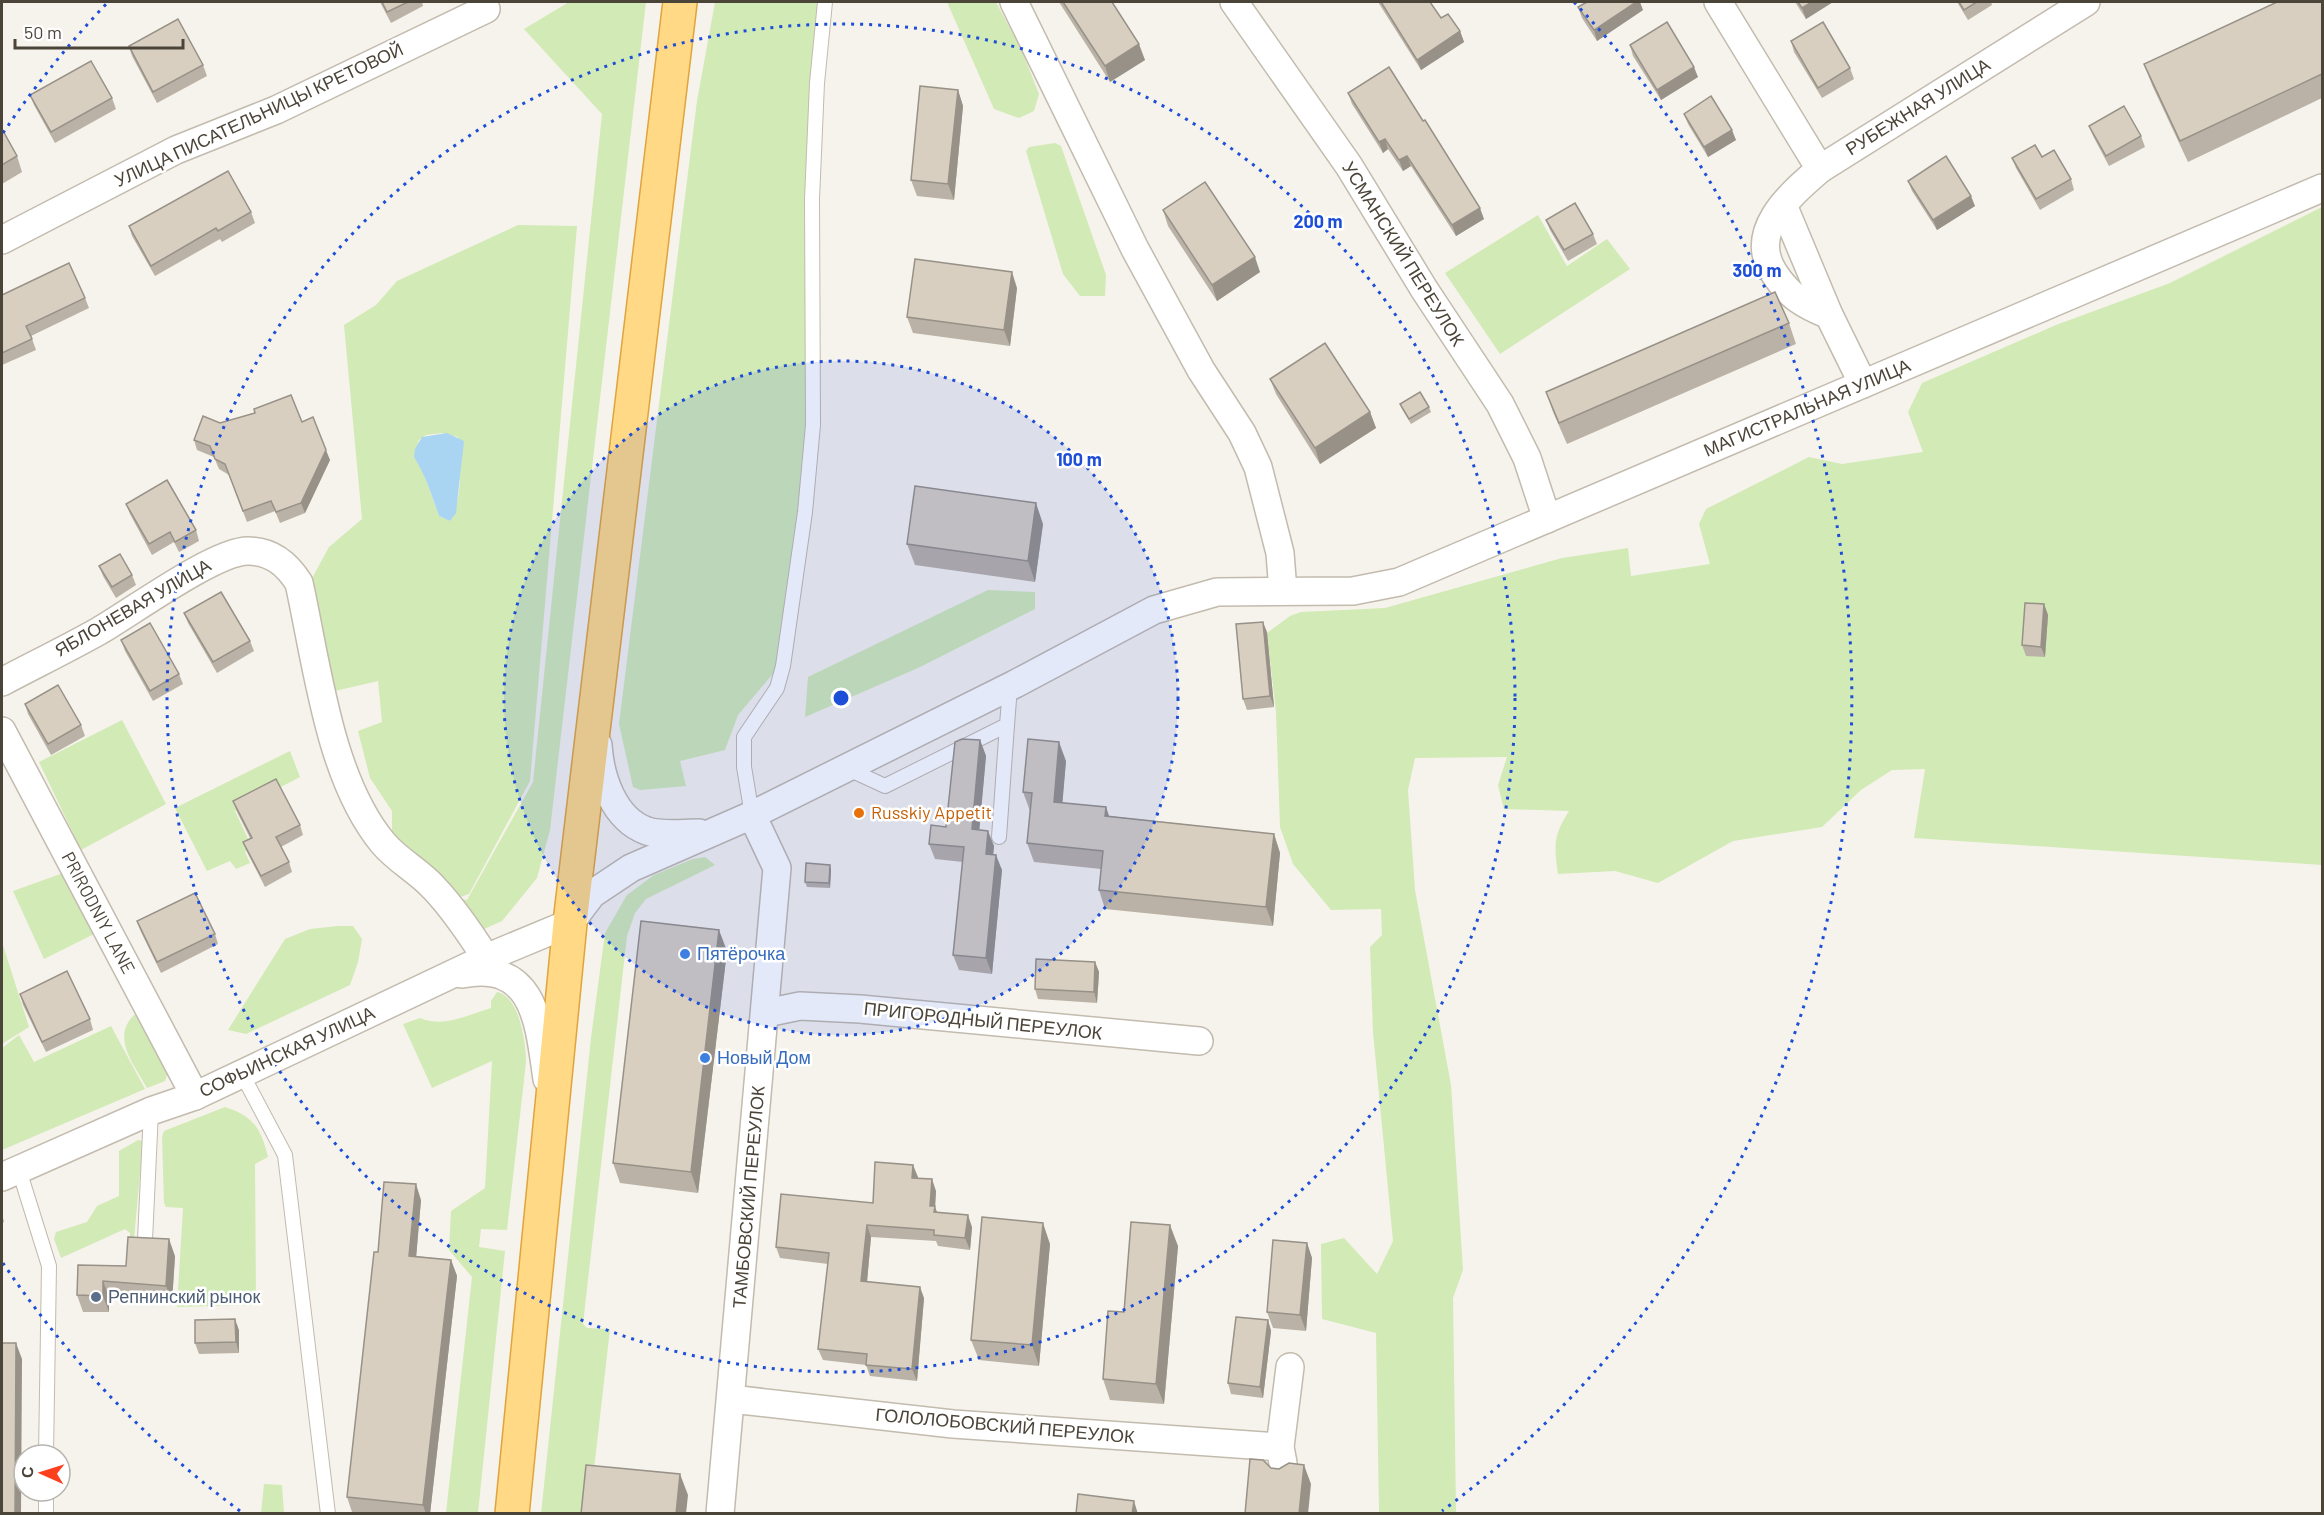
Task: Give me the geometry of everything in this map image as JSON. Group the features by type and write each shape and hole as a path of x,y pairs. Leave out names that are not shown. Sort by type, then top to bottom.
{"highway":[{"path":"512,1514 570,923 680,2"}],"street":[{"path":"1014,2 1135,249 1201,370 1242,433 1258,467 1280,554 1283,591"},
{"name":"УСМАНСКИЙ ПЕРЕУЛОК","path":"1234,2 1349,166 1500,404 1527,458 1547,519"},
{"path":"1718,2 1820,169"},
{"name":"РУБЕЖНАЯ УЛИЦА","path":"1829,315 1802,304 1779,280 1766,258 1767,232 1783,205 1820,169 2086,2"},
{"name":"УЛИЦА ПИСАТЕЛЬНИЦЫ КРЕТОВОЙ","path":"2,240 176,150 276,110 486,9"},
{"name":"МАГИСТРАЛЬНАЯ УЛИЦА","path":"570,923 592,894 610,880 752,815 1010,687 1154,610 1178,601 1217,592 1353,591 1399,582 2322,188"},
{"path":"1783,205 1829,315 1863,384"},
{"name":"ЯБЛОНЕВАЯ УЛИЦА","path":"2,682 98,632 223,555 248,551 269,555 289,566 299,583 330,724 344,770 361,812 383,843 406,867 433,886 465,925 486,958"},
{"path":"595,705 603,778 627,818 641,828 657,833 712,833"},
{"name":"PRIRODNIY LANE","path":"2,731 195,1096"},
{"name":"ТАМБОВСКИЙ ПЕРЕУЛОК","path":"720,1514 777,868 752,815"},
{"name":"СОФЬИНСКАЯ УЛИЦА","path":"10,1173 151,1111 195,1096 427,985 570,923"},
{"path":"427,985 457,975 479,972 497,973 516,982 528,997 536,1016 551,1108"},
{"name":"ПРИГОРОДНЫЙ ПЕРЕУЛОК","path":"766,1013 800,1006 860,1009 1200,1041"},
{"name":"ГОЛОЛОБОВСКИЙ ПЕРЕУЛОК","path":"731,1399 1282,1460 1290,1367"}],"lane":[{"path":"752,815 742,747 750,725 777,688 783,666 811,447 814,332 812,199 817,82 825,2"},
{"path":"999,837 1010,687"},
{"path":"846,768 885,786 1007,725"},
{"path":"242,1074 285,1155 328,1514"},
{"path":"145,1240 151,1111"},
{"path":"10,1173 49,1266 46,1443"}],"green space":[{"path":"569,2 646,2 550,830 537,878 502,921 482,930 461,899 467,900 533,782 602,114 524,29"},
{"path":"715,2 818,2 809,427 777,669 738,715 725,750 680,761 686,786 640,790 633,787 619,724 697,101"},
{"path":"947,2 996,2 1022,51 1039,94 1034,111 1019,118 994,109"},
{"path":"1055,143 1061,146 1106,275 1105,296 1080,296 1063,274 1026,151 1029,147"},
{"path":"2322,207 2322,865 1914,838 1925,769 1892,770 1861,790 1822,827 1733,841 1658,883 1615,871 1558,874 1557,834 1569,811 1504,809 1498,785 1507,757 1415,758 1408,790 1415,890 1451,1085 1463,1270 1453,1298 1456,1513 1379,1513 1376,1333 1322,1319 1321,1244 1344,1238 1377,1274 1393,1241 1373,1032 1370,947 1382,935 1381,909 1331,910 1293,864 1280,827 1276,712 1267,633 1290,616 1301,612 1385,608 1562,558 1628,548 1631,576 1710,564 1699,524 1706,509 1809,457 1842,464 1923,452 1908,412 1922,383 2056,325 2170,283"},
{"path":"1538,215 1567,266 1607,239 1630,269 1500,354 1445,273"},
{"path":"518,225 577,226 530,781 469,894 458,898 420,867 392,834 392,811 370,778 358,731 382,722 378,681 335,691 311,580 329,547 362,519 344,325 376,305 397,281","holes":["442,433 458,437 459,492 450,521 439,516 425,477 414,457 419,440 426,435"]},
{"path":"988,590 1035,592 1035,609 918,668 805,717 808,677"},
{"path":"122,720 166,804 81,850 39,762"},
{"path":"290,751 300,777 235,811 252,847 245,852 250,863 236,869 230,861 207,871 175,808"},
{"path":"705,857 715,865 646,899 635,913 627,936 583,1324 587,1328 610,1329 589,1513 541,1514 591,1038 605,933 627,895 654,875 693,859"},
{"path":"66,872 94,934 44,959 13,891"},
{"path":"353,926 362,939 358,962 350,985 246,1034 228,1030 285,939 310,929"},
{"path":"2,942 29,1027 2,1044"},
{"path":"497,992 505,995 516,1011 523,1033 526,1062 507,1230 481,1229 479,1247 505,1251 478,1513 446,1513 472,1277 449,1250 451,1211 485,1188 492,1061 432,1088 403,1024 420,1018 438,1022 447,1021 491,1008 491,1001"},
{"path":"134,1015 145,1016 170,1067 165,1081 147,1088 131,1060 125,1042 124,1033 127,1024"},
{"path":"111,1026 145,1089 2,1150 2,1048 19,1035 34,1062"},
{"path":"225,1107 243,1115 254,1124 262,1138 268,1157 255,1164 256,1305 177,1307 183,1208 166,1207 164,1203 162,1137 164,1131"},
{"path":"138,1140 143,1141 133,1250 129,1251 130,1233 125,1229 61,1258 54,1239 56,1232 87,1222 97,1206 119,1196 119,1151"},
{"path":"264,1484 282,1485 284,1513 261,1513"}],"water":[{"path":"447,433 464,441 456,513 450,521 439,516 425,478 414,457 415,449 422,437"}],"building":[{"path":"382,2 408,2 387,12"},
{"path":"1063,2 1112,2 1139,44 1105,66"},
{"path":"1381,2 1430,2 1441,18 1448,14 1460,31 1417,60"},
{"path":"1587,2 1636,2 1594,30 1578,7"},
{"path":"1798,2 1812,2 1802,8"},
{"path":"1959,2 1977,2 1964,10"},
{"path":"2277,2 2322,2 2322,74 2180,141 2144,64"},
{"path":"178,19 203,65 153,92 129,46"},
{"path":"1667,22 1694,67 1657,90 1630,45"},
{"path":"1823,22 1850,68 1818,88 1791,41"},
{"path":"91,61 112,98 51,132 30,95"},
{"path":"1389,67 1480,208 1452,225 1407,156 1399,160 1385,139 1379,142 1348,93"},
{"path":"920,86 958,90 948,184 911,180"},
{"path":"1711,96 1732,130 1704,147 1684,114"},
{"path":"2124,106 2141,136 2106,156 2089,126"},
{"path":"2,129 17,156 2,165"},
{"path":"2035,145 2042,157 2054,150 2071,179 2036,199 2012,158"},
{"path":"1946,156 1971,196 1933,220 1908,181"},
{"path":"228,171 251,212 218,231 216,228 151,266 129,226"},
{"path":"1205,182 1255,257 1212,285 1163,210"},
{"path":"1575,203 1593,234 1564,250 1546,220"},
{"path":"915,259 1012,272 1004,330 907,317"},
{"path":"69,263 85,298 26,326 32,339 2,353 2,295"},
{"path":"1775,292 1789,323 1559,423 1546,392"},
{"path":"1325,343 1370,412 1315,448 1270,379"},
{"path":"1420,392 1429,407 1409,419 1400,404"},
{"path":"291,395 302,422 313,417 326,450 301,503 276,512 271,501 243,511 225,464 215,459 210,446 194,440 203,416 220,423 255,413 254,409"},
{"path":"167,480 196,530 175,542 170,532 149,544 126,504"},
{"path":"915,486 1036,503 1028,561 907,544"},
{"path":"120,554 132,575 112,587 99,566"},
{"path":"221,592 250,641 213,662 184,613"},
{"path":"2025,603 2044,604 2041,647 2022,645"},
{"path":"1263,622 1270,696 1243,699 1236,624"},
{"path":"150,623 179,674 150,691 121,640"},
{"path":"58,685 81,725 48,744 25,704"},
{"path":"962,739 980,740 972,829 988,831 986,854 996,855 986,958 953,955 964,847 929,844 931,825 946,827 955,742"},
{"path":"1028,739 1059,742 1054,802 1106,807 1105,816 1274,834 1266,907 1099,890 1103,851 1027,843 1032,793 1023,792"},
{"path":"276,779 300,825 276,837 289,862 261,876 243,842 252,838 233,801"},
{"path":"806,863 830,865 829,883 805,882"},
{"path":"195,893 215,934 157,962 137,921"},
{"path":"641,921 719,930 691,1172 613,1163"},
{"path":"1036,959 1095,962 1094,992 1035,989"},
{"path":"67,971 90,1019 42,1042 20,994"},
{"path":"875,1162 913,1165 912,1178 932,1179 930,1206 935,1206 934,1212 968,1215 965,1238 934,1235 934,1230 867,1225 861,1281 920,1287 912,1369 866,1365 867,1354 818,1349 829,1253 776,1247 781,1194 873,1203"},
{"path":"384,1182 416,1184 409,1256 451,1260 423,1505 347,1497 374,1252 378,1252"},
{"path":"982,1217 1043,1223 1032,1345 971,1340"},
{"path":"1131,1222 1170,1225 1156,1384 1103,1379 1108,1311 1124,1312"},
{"path":"128,1237 169,1239 166,1286 103,1281 103,1296 77,1295 78,1265 126,1266"},
{"path":"1273,1240 1307,1243 1300,1315 1267,1312"},
{"path":"1236,1317 1268,1320 1260,1387 1228,1383"},
{"path":"235,1319 236,1342 195,1343 195,1320"},
{"path":"2,1343 16,1343 15,1443 12,1443 12,1503 15,1503 15,1514 2,1514"},
{"path":"1250,1459 1263,1460 1271,1468 1279,1469 1289,1463 1304,1465 1299,1514 1245,1514"},
{"path":"586,1465 680,1474 676,1514 581,1514"},
{"path":"1078,1494 1134,1501 1132,1514 1076,1514"}],"place":[{"name":"Russkiy Appetit","path":"859,813"},
{"name":"Пятёрочка","path":"685,954"},
{"name":"Новый Дом","path":"705,1058"},
{"name":"Репнинский рынок","path":"96,1297"}]}
